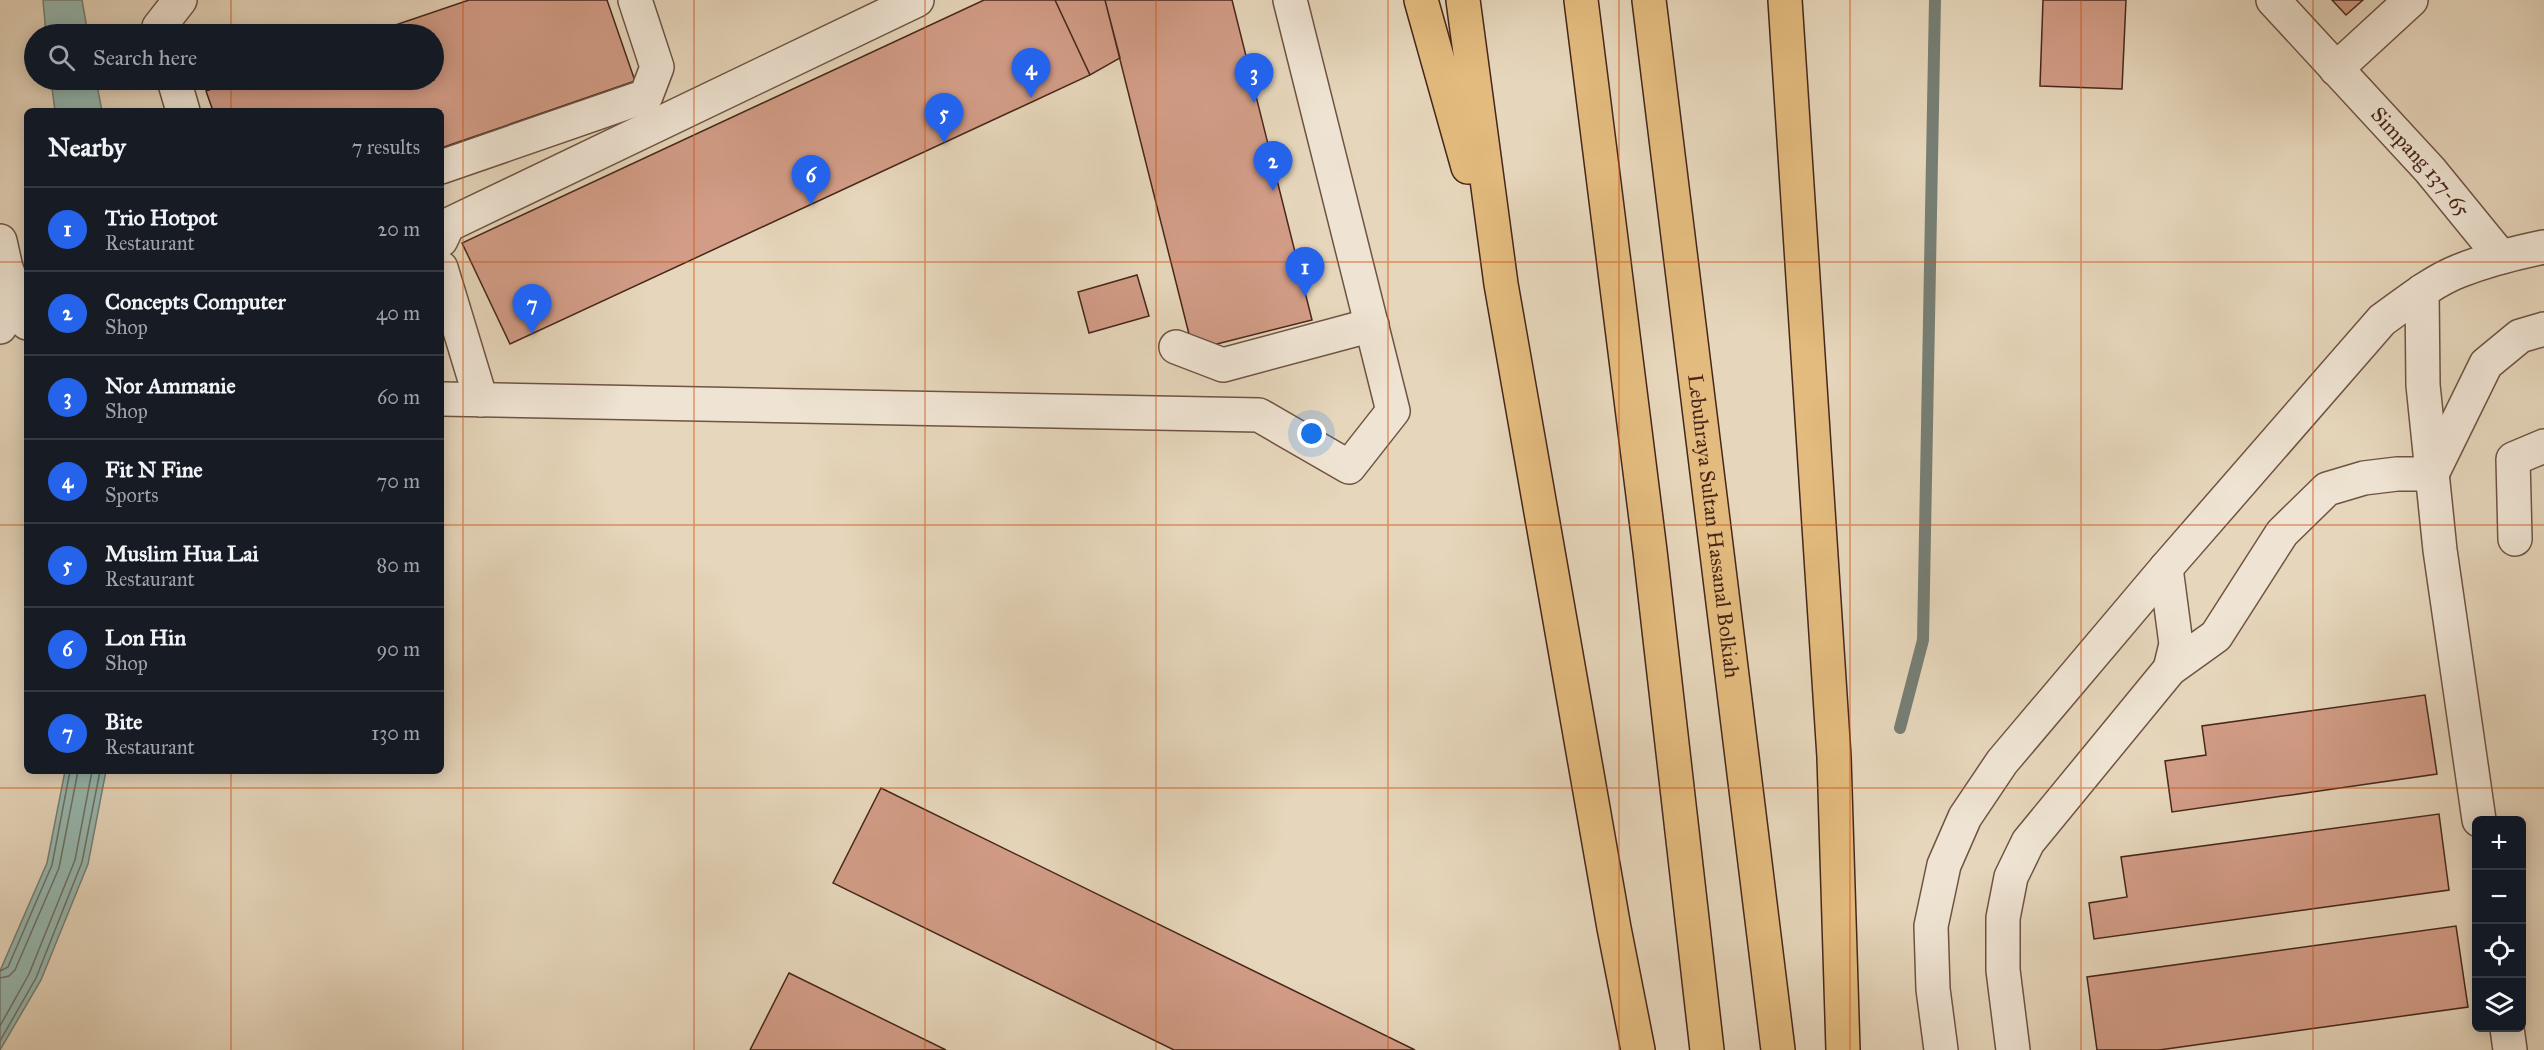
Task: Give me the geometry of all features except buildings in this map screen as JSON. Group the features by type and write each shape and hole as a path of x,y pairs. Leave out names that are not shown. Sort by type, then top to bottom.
{"highway":[{"path":"1422,0 1501,284"},
{"path":"1463,0 1501,284 1614,928 1638,1050"},
{"path":"1581,0 1649,540 1707,1050"},
{"name":"Lebuhraya Sultan Hassanal Bolkiah","path":"1649,0 1778,1050"},
{"path":"1785,0 1833,757 1844,1050"},
{"path":"1794,137 1808,0"}],"street":[{"path":"161,24 180,0"},
{"path":"444,166 646,96 657,67 635,0"},
{"path":"444,234 448,225 918,0"},
{"path":"444,399 1259,415 1349,466 1393,411 1290,0"},
{"name":"Simpang 137-65","path":"2273,0 2430,170 2501,257"},
{"path":"2336,69 2411,0"},
{"path":"177,90 182,108"},
{"path":"1941,1050 1933,989 1930,926 1944,865 1965,817 2002,762 2166,568 2382,320 2422,291 2458,271 2501,257 2544,247"},
{"path":"0,327 10,278"},
{"path":"444,278 481,400"},
{"path":"2422,291 2423,385 2440,550 2478,816"},
{"path":"1176,346 1223,365 1372,326"},
{"path":"2432,474 2486,364 2520,336 2544,329"},
{"path":"2515,539 2513,459 2544,446"},
{"path":"2013,1050 2003,970 2002,918 2011,877 2028,842 2170,669 2216,636 2282,532 2327,489 2364,478 2432,474"},
{"path":"2166,568 2176,644 2170,669"},
{"path":"2508,1032 2510,1050"}],"water":[{"path":"43,0 82,0 86,24 45,24"},
{"path":"52,90 98,90 101,108 55,108"},
{"path":"64,774 105,774 88,864 41,980 0,1050 0,971 47,863"}],"waterway":[{"path":"1900,728 1923,640 1935,0"}],"place":[{"name":"Fit N Fine","path":"1031,98"},
{"name":"Nor Ammanie","path":"1254,103"},
{"name":"Muslim Hua Lai","path":"944,143"},
{"name":"Concepts Computer","path":"1273,191"},
{"name":"Lon Hin","path":"811,205"},
{"name":"Trio Hotpot","path":"1305,297"},
{"name":"Bite","path":"532,334"}]}
